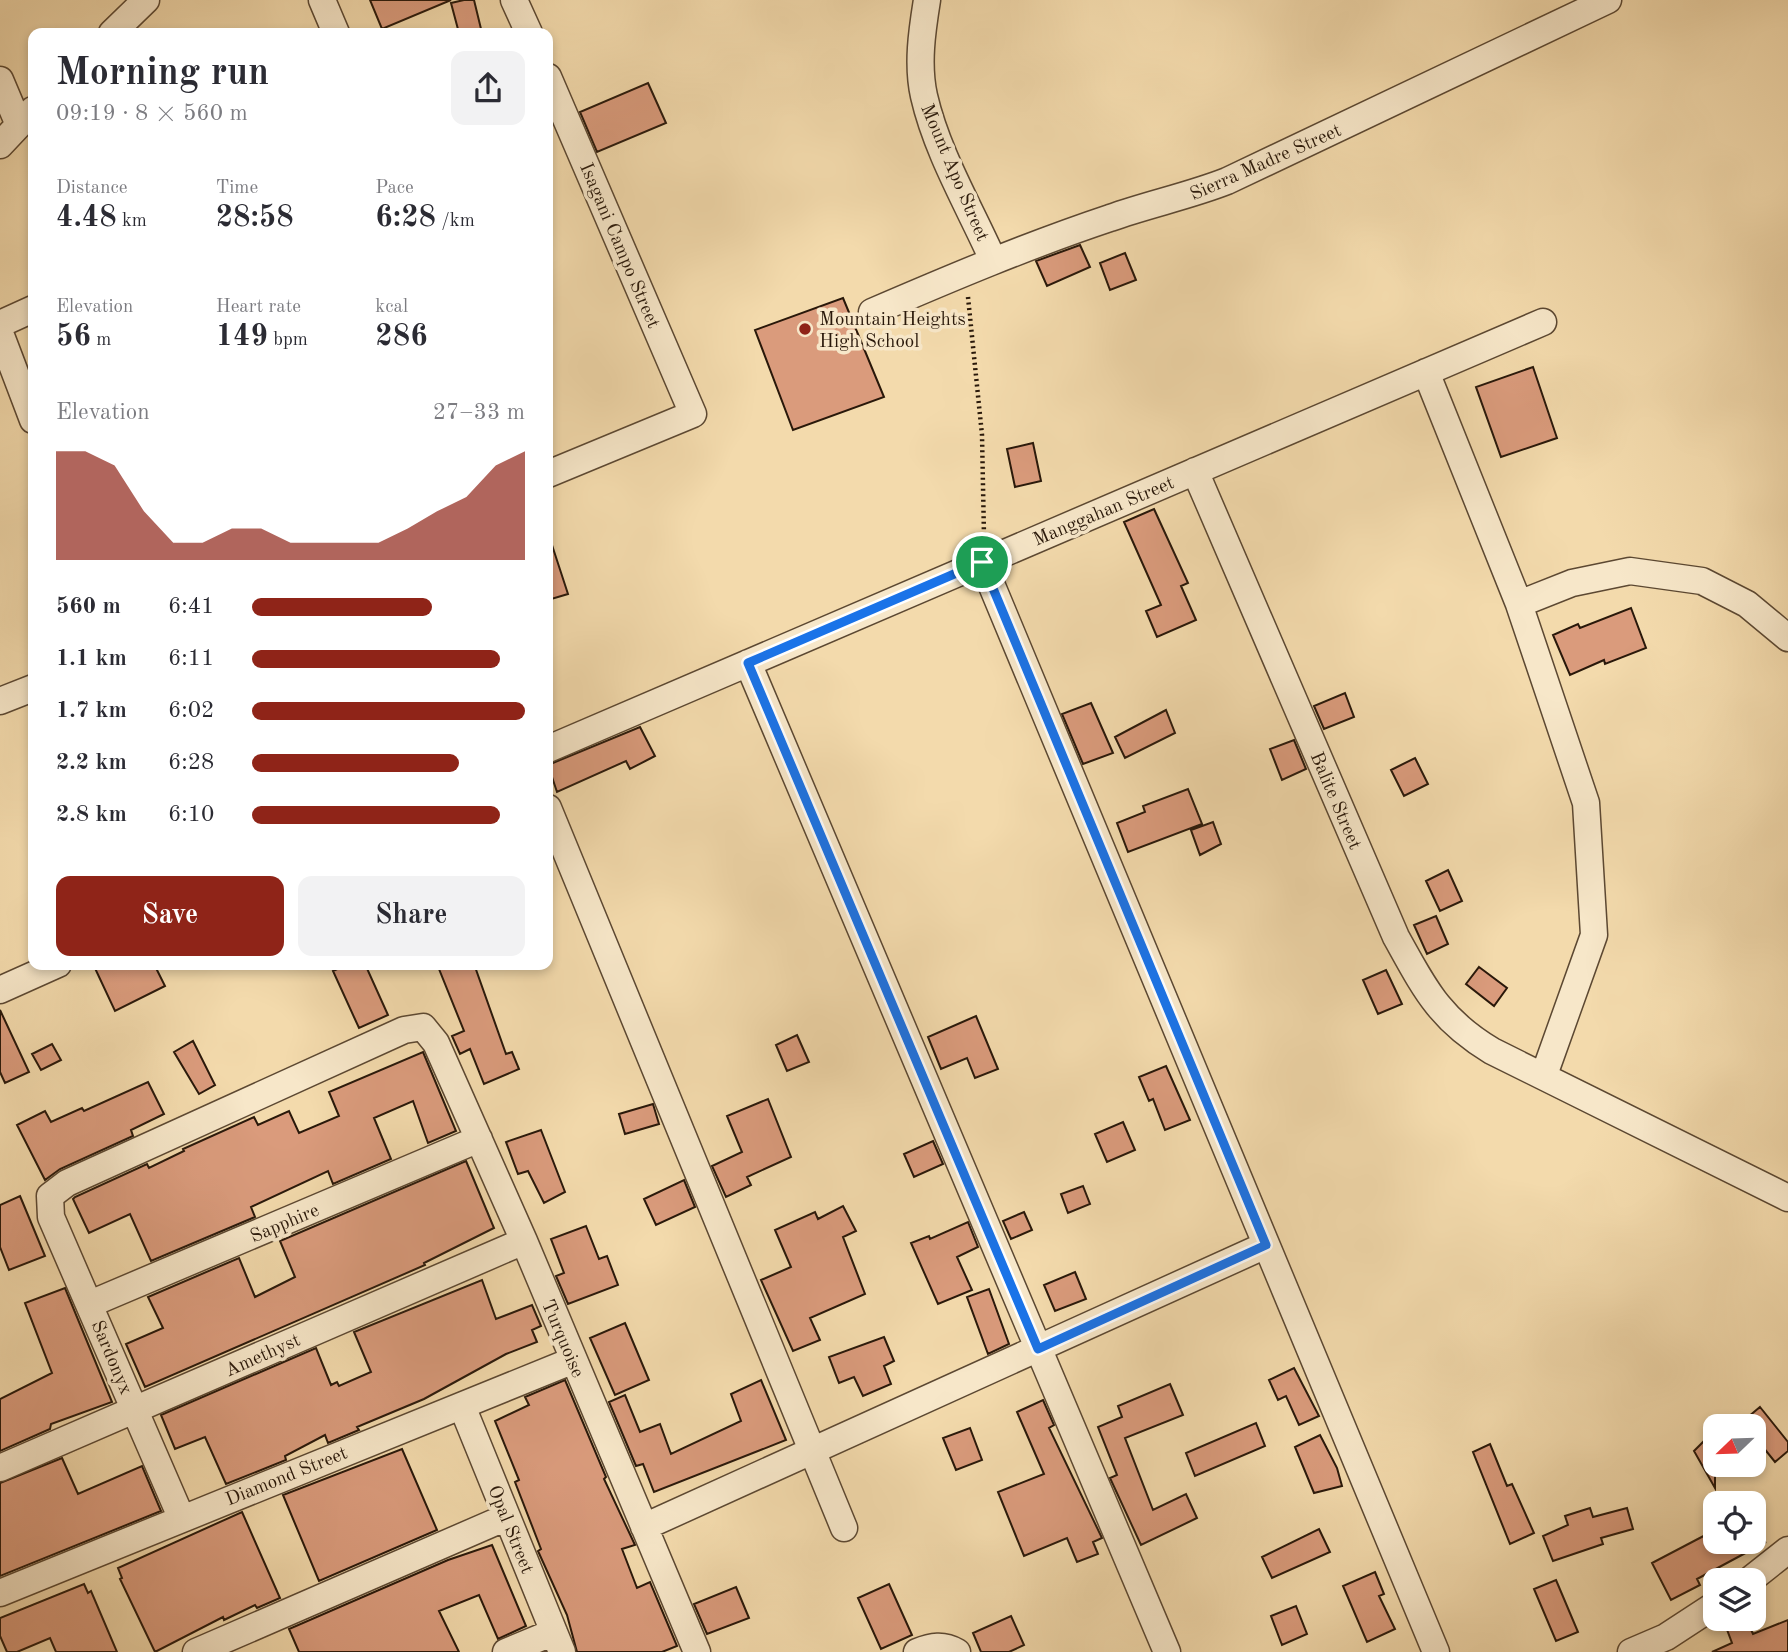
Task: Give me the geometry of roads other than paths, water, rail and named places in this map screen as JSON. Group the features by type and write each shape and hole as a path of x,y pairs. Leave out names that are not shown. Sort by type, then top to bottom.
{"street":[{"path":"117,28 146,0"},
{"path":"322,0 334,28"},
{"path":"514,0 527,28"},
{"name":"Mount Apo Street","path":"927,0 921,35 924,95 940,142 993,260"},
{"name":"Sierra Madre Street","path":"872,312 993,260 1113,216 1186,197 1227,181 1576,8 1608,0"},
{"path":"0,80 26,117 0,145"},
{"name":"Isagani Campo Street","path":"553,89 693,414 553,472"},
{"path":"0,324 28,311"},
{"name":"Manggahan Street","path":"553,746 1543,321"},
{"path":"0,333 28,407"},
{"path":"1426,372 1519,604 1586,803 1594,935 1544,1074"},
{"name":"Balite Street","path":"1195,471 1396,937 1428,996 1462,1033 1492,1051 1544,1074 1788,1198"},
{"path":"982,562 1436,1652"},
{"path":"1519,604 1572,583 1630,570 1702,581 1747,604 1788,638"},
{"path":"748,663 1167,1652"},
{"path":"0,701 28,690"},
{"path":"553,820 844,1528"},
{"path":"0,990 45,970"},
{"name":"Turquoise","path":"50,1196 67,1183 391,1035 424,1027 436,1044 524,1241 697,1652"},
{"name":"Sapphire","path":"90,1304 479,1139"},
{"name":"Sardonyx","path":"50,1196 51,1217 181,1517"},
{"name":"Amethyst","path":"0,1468 524,1241"},
{"path":"644,1527 1266,1245"},
{"name":"Diamond Street","path":"0,1592 574,1360"},
{"name":"Opal Street","path":"462,1406 558,1642"},
{"path":"196,1652 507,1517"},
{"path":"1765,1568 1788,1550"},
{"path":"1631,1652 1667,1636 1703,1613"},
{"path":"506,1652 558,1642"},
{"path":"917,1652 932,1646 952,1649"}],"place":[{"name":"Mountain Heights High School","path":"805,329"}]}
